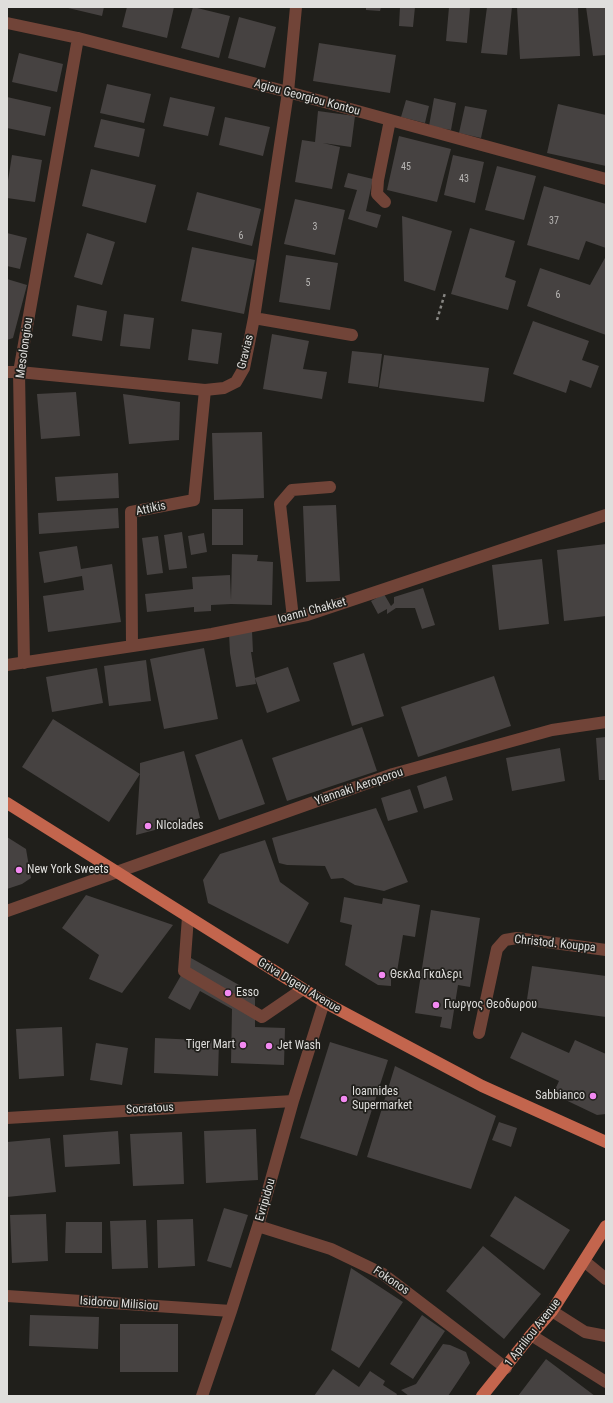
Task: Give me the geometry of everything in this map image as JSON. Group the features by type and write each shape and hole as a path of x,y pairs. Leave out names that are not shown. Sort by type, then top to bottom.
{"main road":[{"name":"Griva Digeni Avenue","path":"7,803 324,1002 482,1086 606,1142"},
{"name":"1 Apriliou Avenue","path":"482,1396 552,1311 606,1226"}],"street":[{"name":"Gravias","path":"13,372 205,390 224,388 236,382 244,368 254,318 288,92 296,7"},
{"name":"Agiou Georgiou Kontou","path":"7,23 78,38 288,92 606,179"},
{"name":"Mesolongiou","path":"24,663 13,372 78,38"},
{"path":"385,202 377,194 378,180 390,120"},
{"path":"254,318 352,335"},
{"name":"Attikis","path":"132,646 131,512 194,500 205,390"},
{"path":"293,618 280,504 292,490 330,487"},
{"name":"Ioanni Chakket","path":"7,665 212,634 307,615 606,515"},
{"name":"Yiannaki Aeroporou","path":"7,911 393,774 552,730 606,722"},
{"path":"188,917 184,971 262,1017 300,991"},
{"name":"Christod. Kouppa","path":"479,1033 497,949 505,940 517,938 606,950"},
{"name":"Evripidou","path":"202,1396 258,1226 293,1101 324,1002"},
{"name":"Socratous","path":"7,1118 293,1101"},
{"name":"Fokonos","path":"258,1226 331,1249 383,1274 506,1368"},
{"path":"584,1261 606,1279"},
{"name":"Isidorou Milisiou","path":"7,1296 231,1311"},
{"path":"552,1311 585,1332 606,1336"},
{"path":"531,1335 606,1382"}],"path":[{"path":"437,320 445,293"}],"building":[{"path":"64,7 104,7 102,16"},
{"path":"127,7 174,7 167,38 122,27"},
{"path":"193,7 230,16 219,58 181,48"},
{"path":"366,7 381,7 380,11 366,10"},
{"path":"400,7 415,7 413,27 399,26"},
{"path":"449,7 470,8 467,43 446,41"},
{"path":"487,7 512,7 507,55 481,53"},
{"path":"517,7 578,7 580,56 520,59"},
{"path":"586,7 606,7 606,55 593,56"},
{"path":"239,17 276,27 265,68 228,58"},
{"path":"319,43 396,55 390,93 313,81"},
{"path":"19,53 63,64 57,92 12,82"},
{"path":"107,84 151,94 144,123 100,113"},
{"path":"7,97 51,107 45,136 7,128"},
{"path":"170,97 215,107 208,136 163,126"},
{"path":"434,98 456,103 451,130 429,126"},
{"path":"406,100 429,106 425,123 401,117"},
{"path":"558,104 606,115 606,166 547,153"},
{"path":"465,106 487,110 481,138 459,133"},
{"path":"318,111 355,116 351,147 323,143 340,147 332,189 295,182 302,140 315,142"},
{"path":"225,117 270,127 263,156 219,145"},
{"path":"101,119 145,129 139,157 94,147"},
{"path":"399,136 451,149 437,202 387,190"},
{"path":"12,155 42,160 35,202 7,198 7,187"},
{"path":"453,155 484,162 475,203 444,195"},
{"path":"497,166 536,176 524,220 485,210"},
{"path":"91,169 156,185 146,223 82,206"},
{"path":"348,173 373,179 366,211 381,215 377,228 348,219 357,190 344,187"},
{"path":"544,186 606,204 606,248 586,241 579,260 527,245"},
{"path":"197,192 261,209 252,246 187,230"},
{"path":"295,199 345,210 335,255 284,244"},
{"path":"402,216 452,231 435,291 404,281"},
{"path":"470,228 515,241 505,277 516,281 508,310 451,294"},
{"path":"7,233 27,238 20,269 7,266"},
{"path":"87,233 115,242 102,285 74,277"},
{"path":"192,247 255,260 244,314 181,301"},
{"path":"286,255 338,263 330,310 279,302"},
{"path":"606,256 606,335 527,306 540,268 590,285"},
{"path":"7,279 27,285 13,338 7,340"},
{"path":"77,305 107,311 102,341 72,336"},
{"path":"124,314 154,318 150,349 120,346"},
{"path":"533,321 589,341 582,360 599,366 591,388 570,380 566,393 513,374"},
{"path":"192,329 222,333 218,364 188,360"},
{"path":"272,334 309,341 303,369 327,372 322,399 263,389"},
{"path":"352,351 382,354 378,387 348,383"},
{"path":"384,355 489,368 484,402 379,388"},
{"path":"76,392 80,436 41,439 37,394"},
{"path":"123,394 180,402 179,440 129,444"},
{"path":"262,432 264,498 214,500 212,433"},
{"path":"118,473 119,498 57,501 55,477"},
{"path":"336,505 340,581 306,582 303,506"},
{"path":"118,508 119,528 39,534 38,513"},
{"path":"212,509 243,509 243,545 212,545"},
{"path":"182,532 187,568 169,570 164,535"},
{"path":"204,533 207,552 191,555 188,536"},
{"path":"158,536 163,573 147,575 142,538"},
{"path":"606,544 606,616 564,621 557,550"},
{"path":"77,546 81,569 112,564 121,622 48,632 43,596 84,590 82,576 44,583 39,552"},
{"path":"232,554 258,555 257,561 273,562 272,605 211,605 211,611 194,612 194,607 147,612 145,594 193,589 192,577 230,575 231,600"},
{"path":"542,559 549,624 499,630 492,565"},
{"path":"423,588 435,625 422,629 415,608 396,608 387,614 387,609 378,614 371,601 384,594 391,606 394,603 394,597"},
{"path":"252,631 253,652 251,652 256,684 236,687 230,653 229,633"},
{"path":"204,648 218,719 164,729 150,659"},
{"path":"364,653 384,716 352,726 333,663"},
{"path":"146,660 151,701 109,706 104,666"},
{"path":"288,667 300,701 267,713 255,678"},
{"path":"97,668 103,703 52,712 46,677"},
{"path":"494,676 511,726 418,757 401,707"},
{"path":"53,719 140,774 109,822 22,767"},
{"path":"362,727 377,771 287,801 272,758"},
{"path":"606,737 606,780 599,780 596,738"},
{"path":"242,739 265,804 219,820 195,755"},
{"path":"560,748 565,781 512,791 506,758"},
{"path":"184,751 200,818 136,835 140,763"},
{"path":"446,776 453,800 424,809 417,786"},
{"path":"410,789 418,812 388,821 381,798"},
{"path":"376,808 408,882 384,891 355,885 343,878 331,879 325,866 287,865 279,863 272,838"},
{"path":"7,837 26,849 31,878 22,884 7,889"},
{"path":"265,840 280,882 309,903 288,944 208,903 203,880 220,854"},
{"path":"86,895 173,925 122,993 89,979 99,955 62,928"},
{"path":"344,897 382,904 383,898 420,905 415,937 403,935 396,978 391,976 391,986 378,985 345,965 352,925 340,922"},
{"path":"431,910 480,918 470,987 458,985 451,1029 440,1027 442,1017 415,1013"},
{"path":"191,958 255,994 255,1027 285,1028 284,1065 231,1063 232,1009 200,991 190,1010 168,998"},
{"path":"532,966 606,976 606,1017 526,1006"},
{"path":"62,1027 64,1076 19,1079 16,1029"},
{"path":"522,1032 569,1053 575,1040 606,1054 606,1114 597,1115 553,1094 559,1081 510,1058"},
{"path":"155,1038 219,1041 218,1076 154,1073"},
{"name":"Ioannides Supermarket","path":"330,1042 388,1060 357,1156 300,1138"},
{"path":"96,1043 128,1048 122,1085 90,1080"},
{"path":"395,1066 496,1116 471,1189 367,1157"},
{"path":"499,1122 517,1128 511,1147 492,1140"},
{"path":"256,1129 258,1180 206,1183 204,1131"},
{"path":"118,1131 120,1164 65,1167 63,1135"},
{"path":"182,1132 184,1184 133,1186 130,1134"},
{"path":"50,1138 56,1192 7,1197 7,1142"},
{"path":"515,1196 570,1230 544,1270 490,1236"},
{"path":"224,1208 248,1215 231,1268 207,1261"},
{"path":"46,1214 48,1261 12,1263 10,1215"},
{"path":"193,1219 195,1266 158,1268 157,1220"},
{"path":"146,1220 148,1268 112,1269 110,1221"},
{"path":"66,1222 102,1222 102,1253 65,1253"},
{"path":"483,1246 541,1294 504,1339 446,1291"},
{"path":"351,1268 403,1302 359,1368 331,1350"},
{"path":"30,1315 99,1317 98,1349 29,1346"},
{"path":"422,1315 445,1331 413,1379 390,1364"},
{"path":"120,1324 178,1324 178,1372 120,1372"},
{"path":"443,1344 450,1345 466,1352 470,1363 448,1396 409,1396 401,1390 416,1384"},
{"path":"546,1359 595,1396 518,1396"},
{"path":"333,1369 359,1387 370,1371 385,1381 383,1385 397,1394 396,1396 314,1396"}],"place":[{"name":"NIcolades","path":"148,826"},
{"name":"New York Sweets","path":"19,870"},
{"name":"Θεκλα Γκαλερι","path":"382,975"},
{"name":"Esso","path":"228,993"},
{"name":"Γιωργος Θεοδωρου","path":"436,1005"},
{"name":"Tiger Mart","path":"243,1045"},
{"name":"Jet Wash","path":"269,1046"},
{"name":"Sabbianco","path":"593,1096"},
{"name":"Ioannides Supermarket","path":"344,1099"}]}
